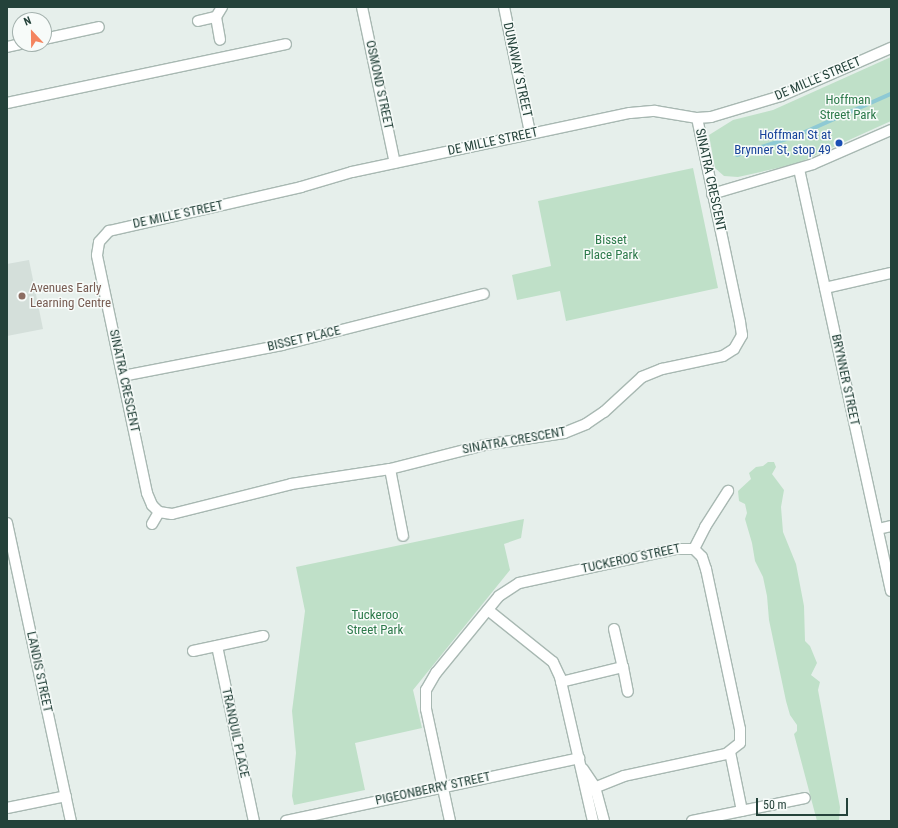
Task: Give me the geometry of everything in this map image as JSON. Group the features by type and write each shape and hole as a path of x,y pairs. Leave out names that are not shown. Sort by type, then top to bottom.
{"street":[{"path":"220,40 216,17 222,7"},
{"name":"OSMOND STREET","path":"362,7 395,163"},
{"name":"DUNAWAY STREET","path":"504,7 530,134"},
{"path":"198,21 216,17"},
{"path":"52,37 99,27"},
{"path":"7,103 286,44"},
{"name":"DE MILLE STREET","path":"97,247 104,235 116,229 255,198 352,172 530,134 643,111 663,111 697,118 711,117 781,96 891,48"},
{"name":"SINATRA CRESCENT","path":"97,247 147,493 152,505 159,512 172,514 291,484 390,469 485,445 564,433 586,424 604,412 642,377 662,369 722,356 734,349 741,340 741,329 697,118"},
{"path":"712,194 799,169 891,130"},
{"name":"BRYNNER STREET","path":"799,169 878,529 887,550 891,591"},
{"path":"825,288 891,273"},
{"name":"BISSET PLACE","path":"123,376 282,345 484,294"},
{"path":"390,469 403,536"},
{"path":"694,549 704,526 728,491"},
{"path":"152,524 159,512"},
{"name":"LANDIS STREET","path":"7,523 71,821"},
{"path":"878,529 891,526"},
{"name":"TUCKEROO STREET","path":"450,821 426,709 426,690 436,673 503,592 520,583 676,549 694,549 702,557 706,569 740,729 740,743 730,752"},
{"path":"488,610 546,654 553,662 561,682 579,758 604,821"},
{"path":"614,629 628,692"},
{"path":"193,651 263,636"},
{"name":"TRANQUIL PLACE","path":"217,646 254,821"},
{"path":"561,682 623,668"},
{"path":"591,789 624,776 730,752 742,811"},
{"name":"PIGEONBERRY STREET","path":"286,821 579,758"},
{"path":"591,789 593,821"},
{"path":"7,808 66,796"},
{"path":"692,821 805,798"}],"shaded area":[{"name":"Avenues Early Learning Centre","path":"29,260 43,329 7,336 7,264"}],"green space":[{"name":"Hoffman Street Park","path":"891,57 891,121 796,164 738,177 724,176 715,168 709,135 733,120 773,110"},
{"name":"Bisset Place Park","path":"693,168 718,288 566,321 560,291 517,300 512,275 551,266 538,201"},
{"path":"768,462 774,462 776,467 772,474 784,490 781,507 783,532 796,564 804,606 805,641 810,646 817,663 811,675 820,682 818,690 840,807 839,821 817,821 794,734 797,731 797,725 790,715 786,701 769,620 767,596 763,577 755,561 752,543 745,519 747,513 745,504 739,501 738,491 751,479 749,473 756,467 763,466"},
{"name":"Tuckeroo Street Park","path":"524,519 521,538 504,544 510,570 413,690 422,728 355,743 365,790 294,805 292,796 296,753 292,711 305,611 296,567"}],"waterway":[{"path":"737,155 796,136 891,94"}],"place":[{"name":"Hoffman St at Brynner St, stop 49","path":"839,143"},
{"name":"Avenues Early Learning Centre","path":"22,296"}]}
